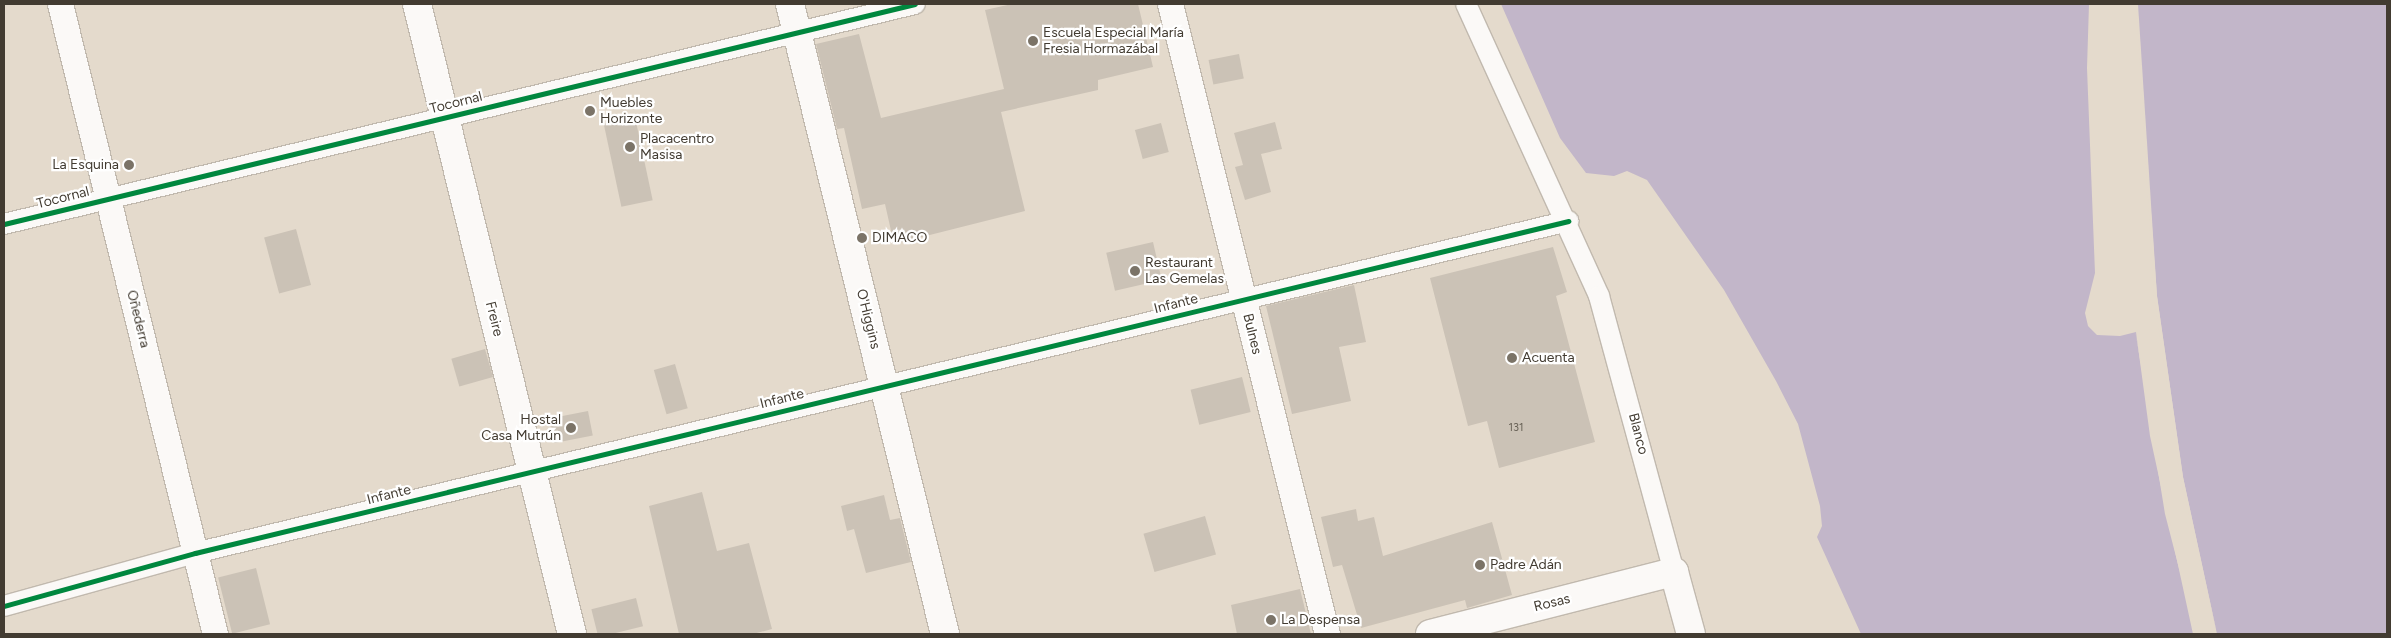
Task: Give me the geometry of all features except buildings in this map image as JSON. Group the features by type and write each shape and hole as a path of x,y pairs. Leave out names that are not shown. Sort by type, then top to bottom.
{"main road":[{"name":"Freire","path":"417,4 572,634"},
{"name":"O'Higgins","path":"790,4 945,634"},
{"name":"Rosas","path":"1430,634 1497,626 1674,572"},
{"path":"1674,572 1691,634"}],"street":[{"name":"Oñederra","path":"60,4 215,634"},
{"name":"Tocornal","path":"4,224 914,4"},
{"name":"Bulnes","path":"1170,4 1327,634"},
{"name":"Blanco","path":"1466,4 1568,221 1599,296 1674,572"},
{"name":"Infante","path":"4,606 195,553 1568,221"}],"shaded area":[{"path":"1501,4 2089,4 2087,68 2095,273 2085,313 2088,326 2097,335 2120,336 2136,332 2150,436 2193,634 1861,634 1817,537 1822,526 1820,506 1798,424 1776,381 1724,290 1647,180 1627,171 1614,176 1586,173 1560,138"},
{"path":"2138,4 2387,4 2387,634 2217,634 2183,477 2157,296"}],"pier":[{"path":"2136,4 2157,296 2183,477 2217,634 2180,477 2154,296"},
{"path":"2135,329 2168,513 2196,634 2165,514"}],"cycle path":[{"path":"4,224 915,4"},
{"path":"4,606 195,553 1568,221"}],"place":[{"name":"Escuela Especial María Fresia Hormazábal","path":"1033,41"},
{"name":"Muebles Horizonte","path":"590,111"},
{"name":"Placacentro Masisa","path":"630,147"},
{"name":"La Esquina","path":"129,165"},
{"name":"DIMACO","path":"862,238"},
{"name":"Restaurant Las Gemelas","path":"1135,271"},
{"name":"Acuenta","path":"1512,358"},
{"name":"Hostal Casa Mutrún","path":"571,428"},
{"name":"Padre Adán","path":"1480,565"},
{"name":"La Despensa","path":"1271,620"}]}
